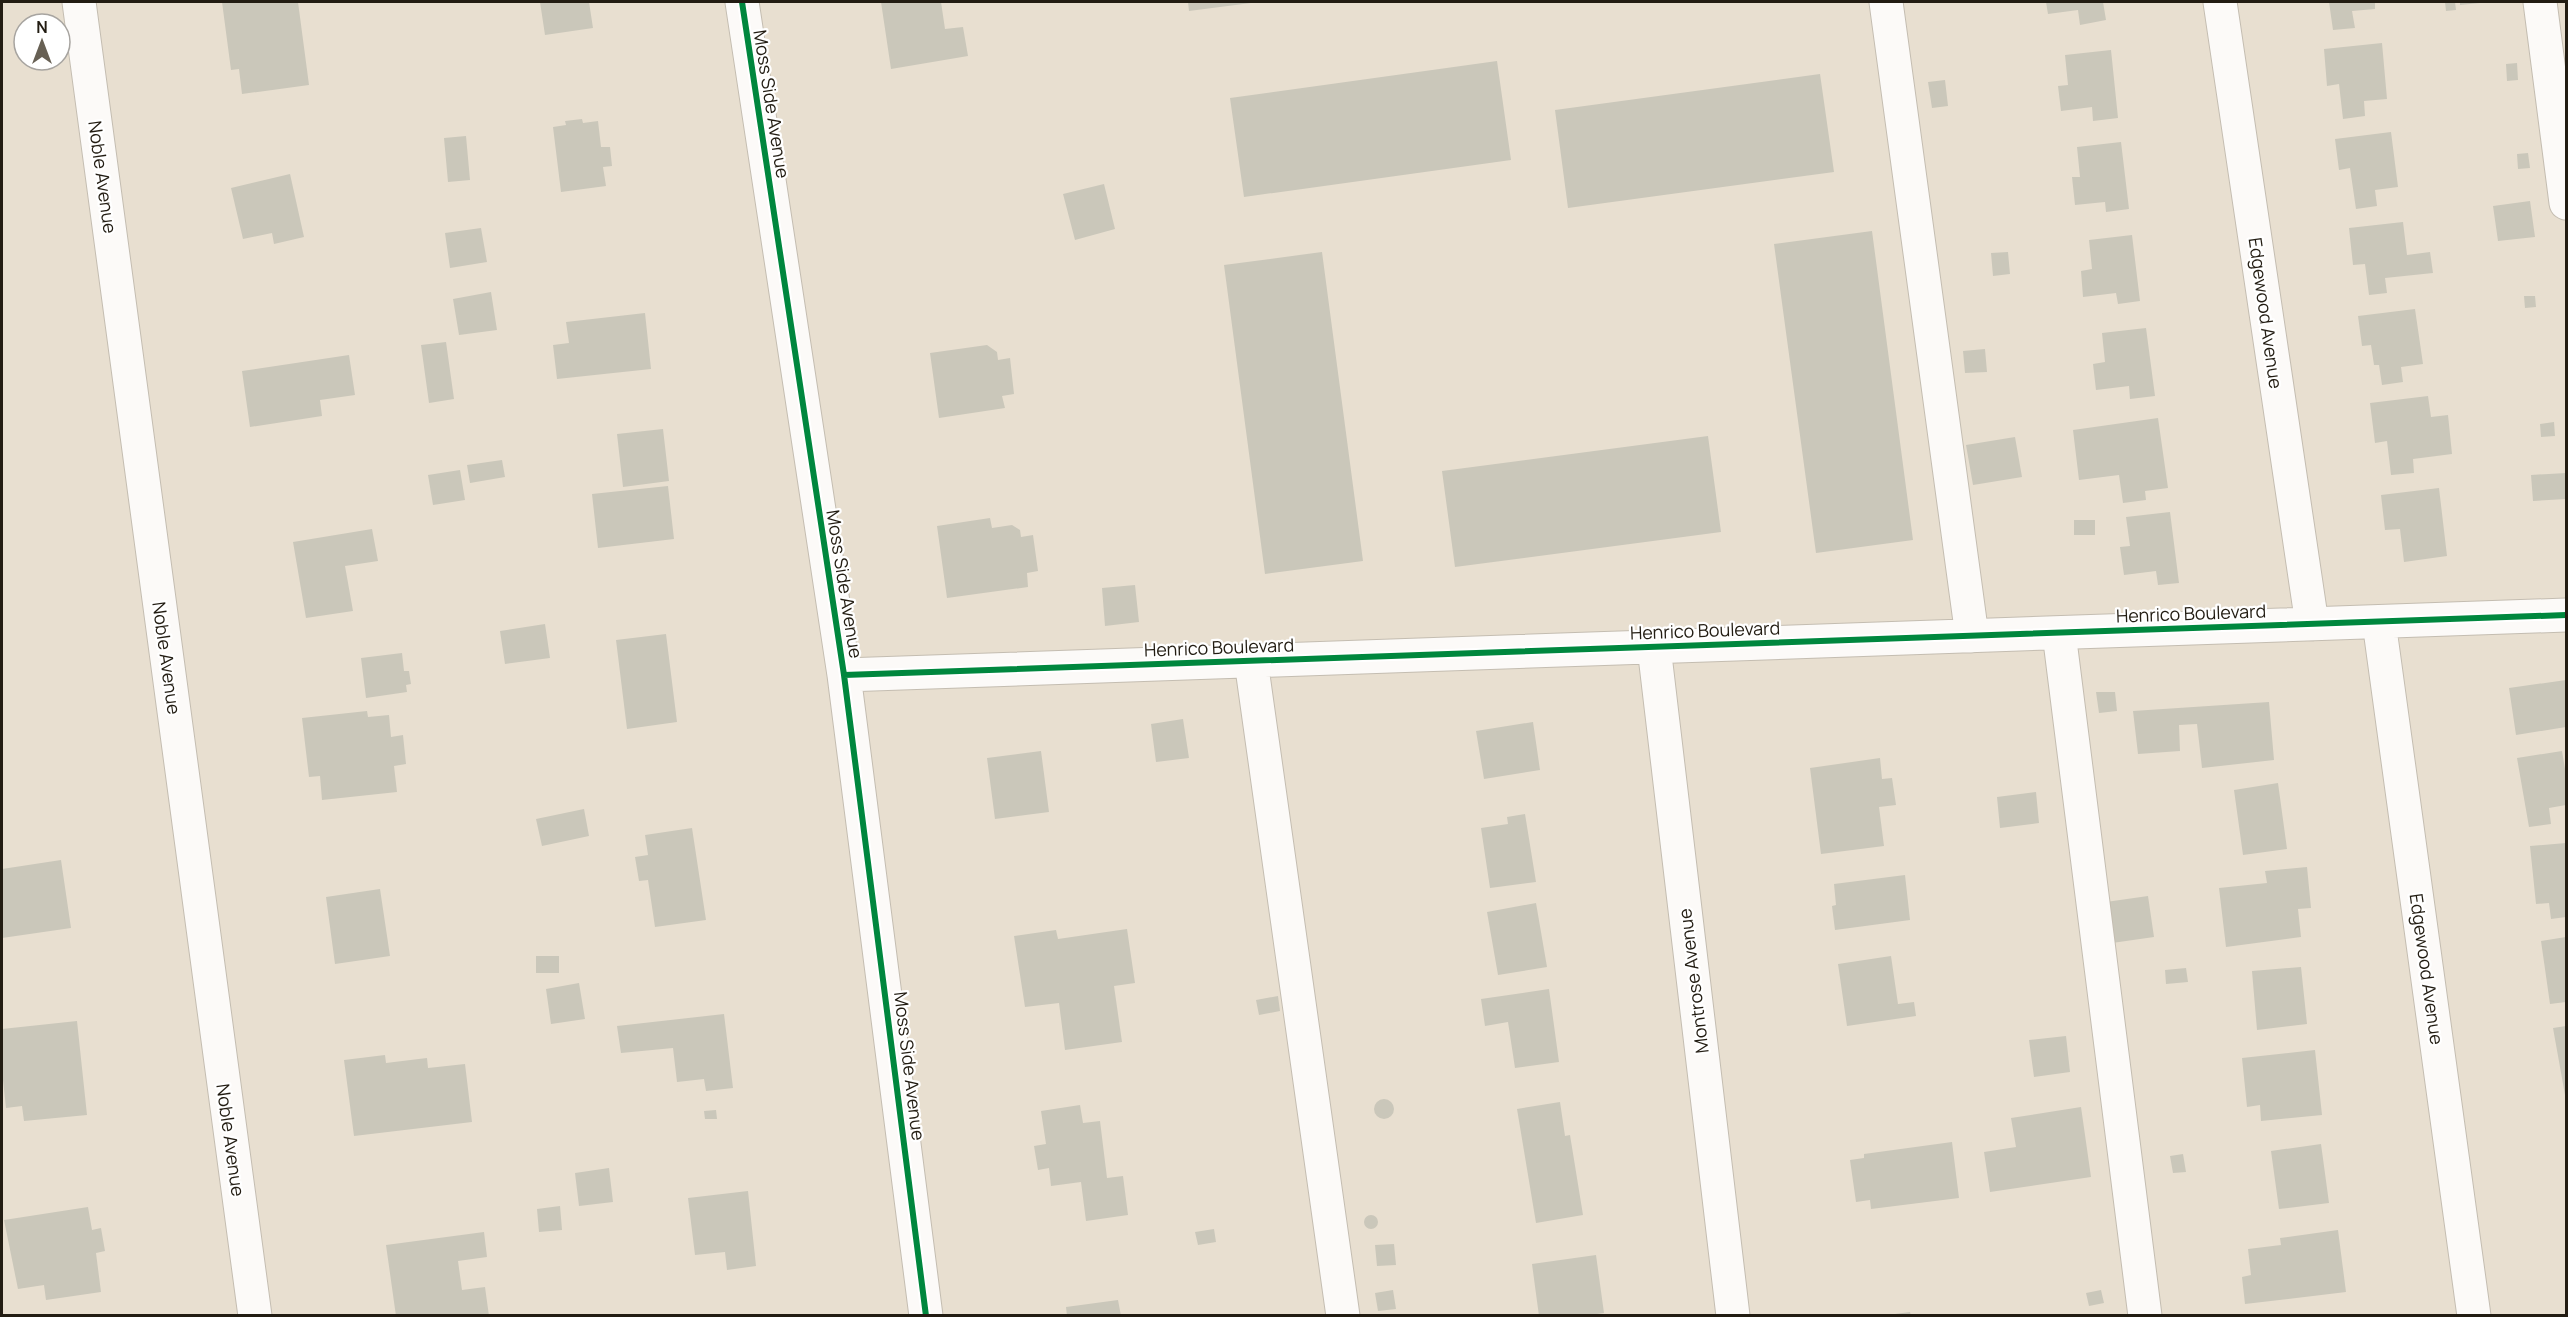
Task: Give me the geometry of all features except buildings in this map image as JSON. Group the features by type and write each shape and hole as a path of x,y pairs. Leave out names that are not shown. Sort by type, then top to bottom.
{"street":[{"name":"Noble Avenue","path":"80,2 255,1316"},
{"name":"Moss Side Avenue","path":"742,2 844,675 926,1316"},
{"path":"1886,2 1972,636"},
{"name":"Edgewood Avenue","path":"2220,2 2312,624"},
{"path":"2540,2 2566,203"},
{"name":"Henrico Boulevard","path":"844,675 2566,615"},
{"name":"Edgewood Avenue","path":"2379,622 2474,1316"},
{"path":"2059,633 2145,1316"},
{"name":"Montrose Avenue","path":"1654,647 1733,1316"},
{"path":"1251,661 1344,1316"}],"cycle path":[{"path":"742,2 844,675 926,1316"},
{"path":"844,675 2566,615"}]}
